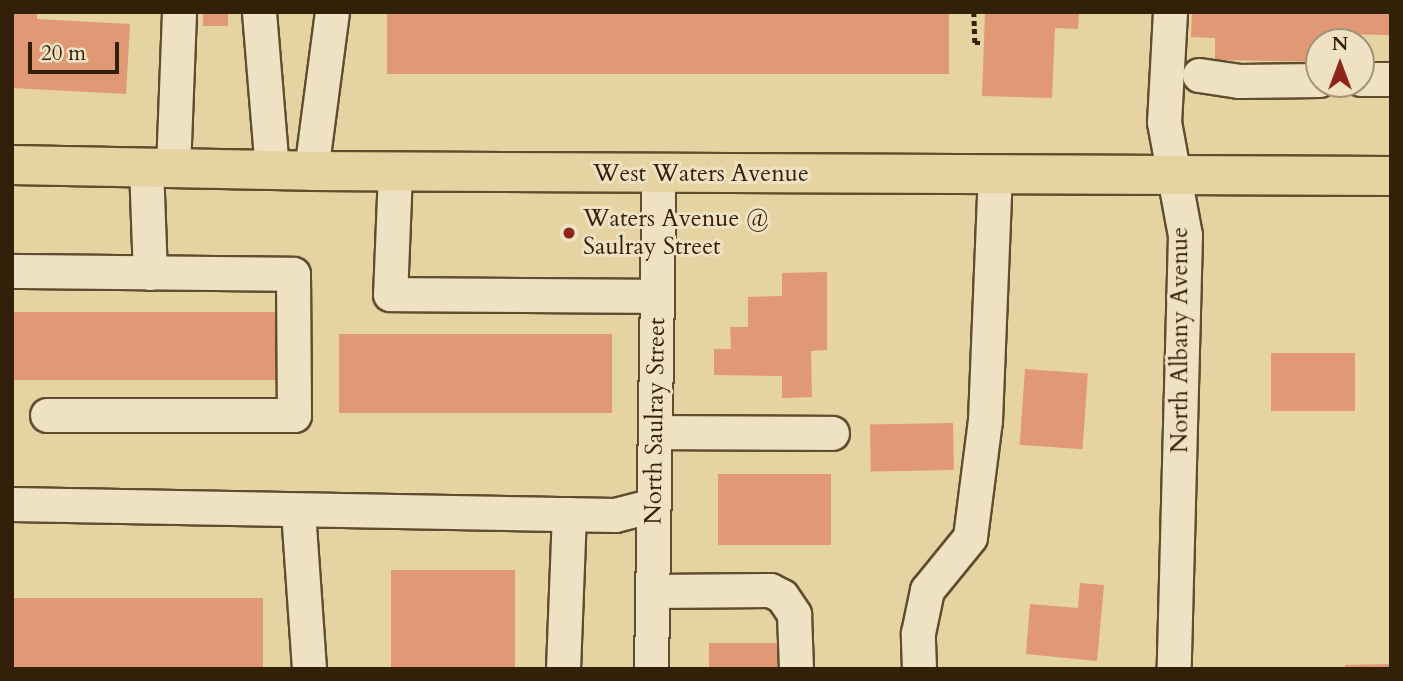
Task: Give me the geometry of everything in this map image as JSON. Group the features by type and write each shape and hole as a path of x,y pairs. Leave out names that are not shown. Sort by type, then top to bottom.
{"main road":[{"name":"West Waters Avenue","path":"12,165 395,172 1391,176"}],"street":[{"path":"149,273 178,12"},
{"path":"259,12 272,171"},
{"path":"311,171 332,12"},
{"name":"North Albany Avenue","path":"1170,12 1164,122 1185,235 1174,669"},
{"path":"1199,75 1239,81 1305,80"},
{"path":"395,172 390,294 657,296"},
{"name":"North Saulray Street","path":"651,669 659,174"},
{"path":"919,669 918,633 927,590 970,537 985,420 995,175"},
{"path":"12,271 293,274 294,415 47,415"},
{"path":"655,432 832,433"},
{"path":"12,504 298,512 569,514 615,514 653,505"},
{"path":"298,512 309,669"},
{"path":"563,669 569,514"},
{"path":"652,591 770,590 782,596 794,614 796,669"}],"path":[{"path":"974,12 975,43 983,43"}],"building":[{"path":"12,12 37,12 37,19 130,24 126,94 12,88"},
{"path":"203,12 228,12 228,26 203,26"},
{"path":"387,12 949,12 949,74 387,74"},
{"path":"985,12 1079,12 1078,29 1055,28 1052,98 982,96"},
{"path":"1192,12 1391,12 1391,35 1375,35 1375,28 1305,28 1305,62 1215,60 1215,38 1191,37"},
{"path":"827,272 827,350 811,351 812,397 782,398 782,376 714,375 714,349 731,349 730,327 748,327 748,297 782,296 782,273"},
{"path":"12,312 286,312 286,380 12,380"},
{"path":"339,334 612,334 612,413 339,413"},
{"path":"1271,353 1355,353 1355,411 1271,411"},
{"path":"1025,369 1088,373 1083,449 1020,445"},
{"path":"953,423 954,470 871,471 870,424"},
{"path":"718,474 831,474 831,545 718,545"},
{"path":"391,570 515,570 515,669 391,669"},
{"path":"1080,583 1104,585 1097,661 1026,654 1030,604 1078,608"},
{"path":"12,598 263,598 263,669 12,669"},
{"path":"709,643 782,643 782,669 709,669"},
{"path":"1391,664 1391,669 1345,669 1345,665"}],"place":[{"name":"Waters Avenue @ Saulray Street","path":"569,233"}]}
